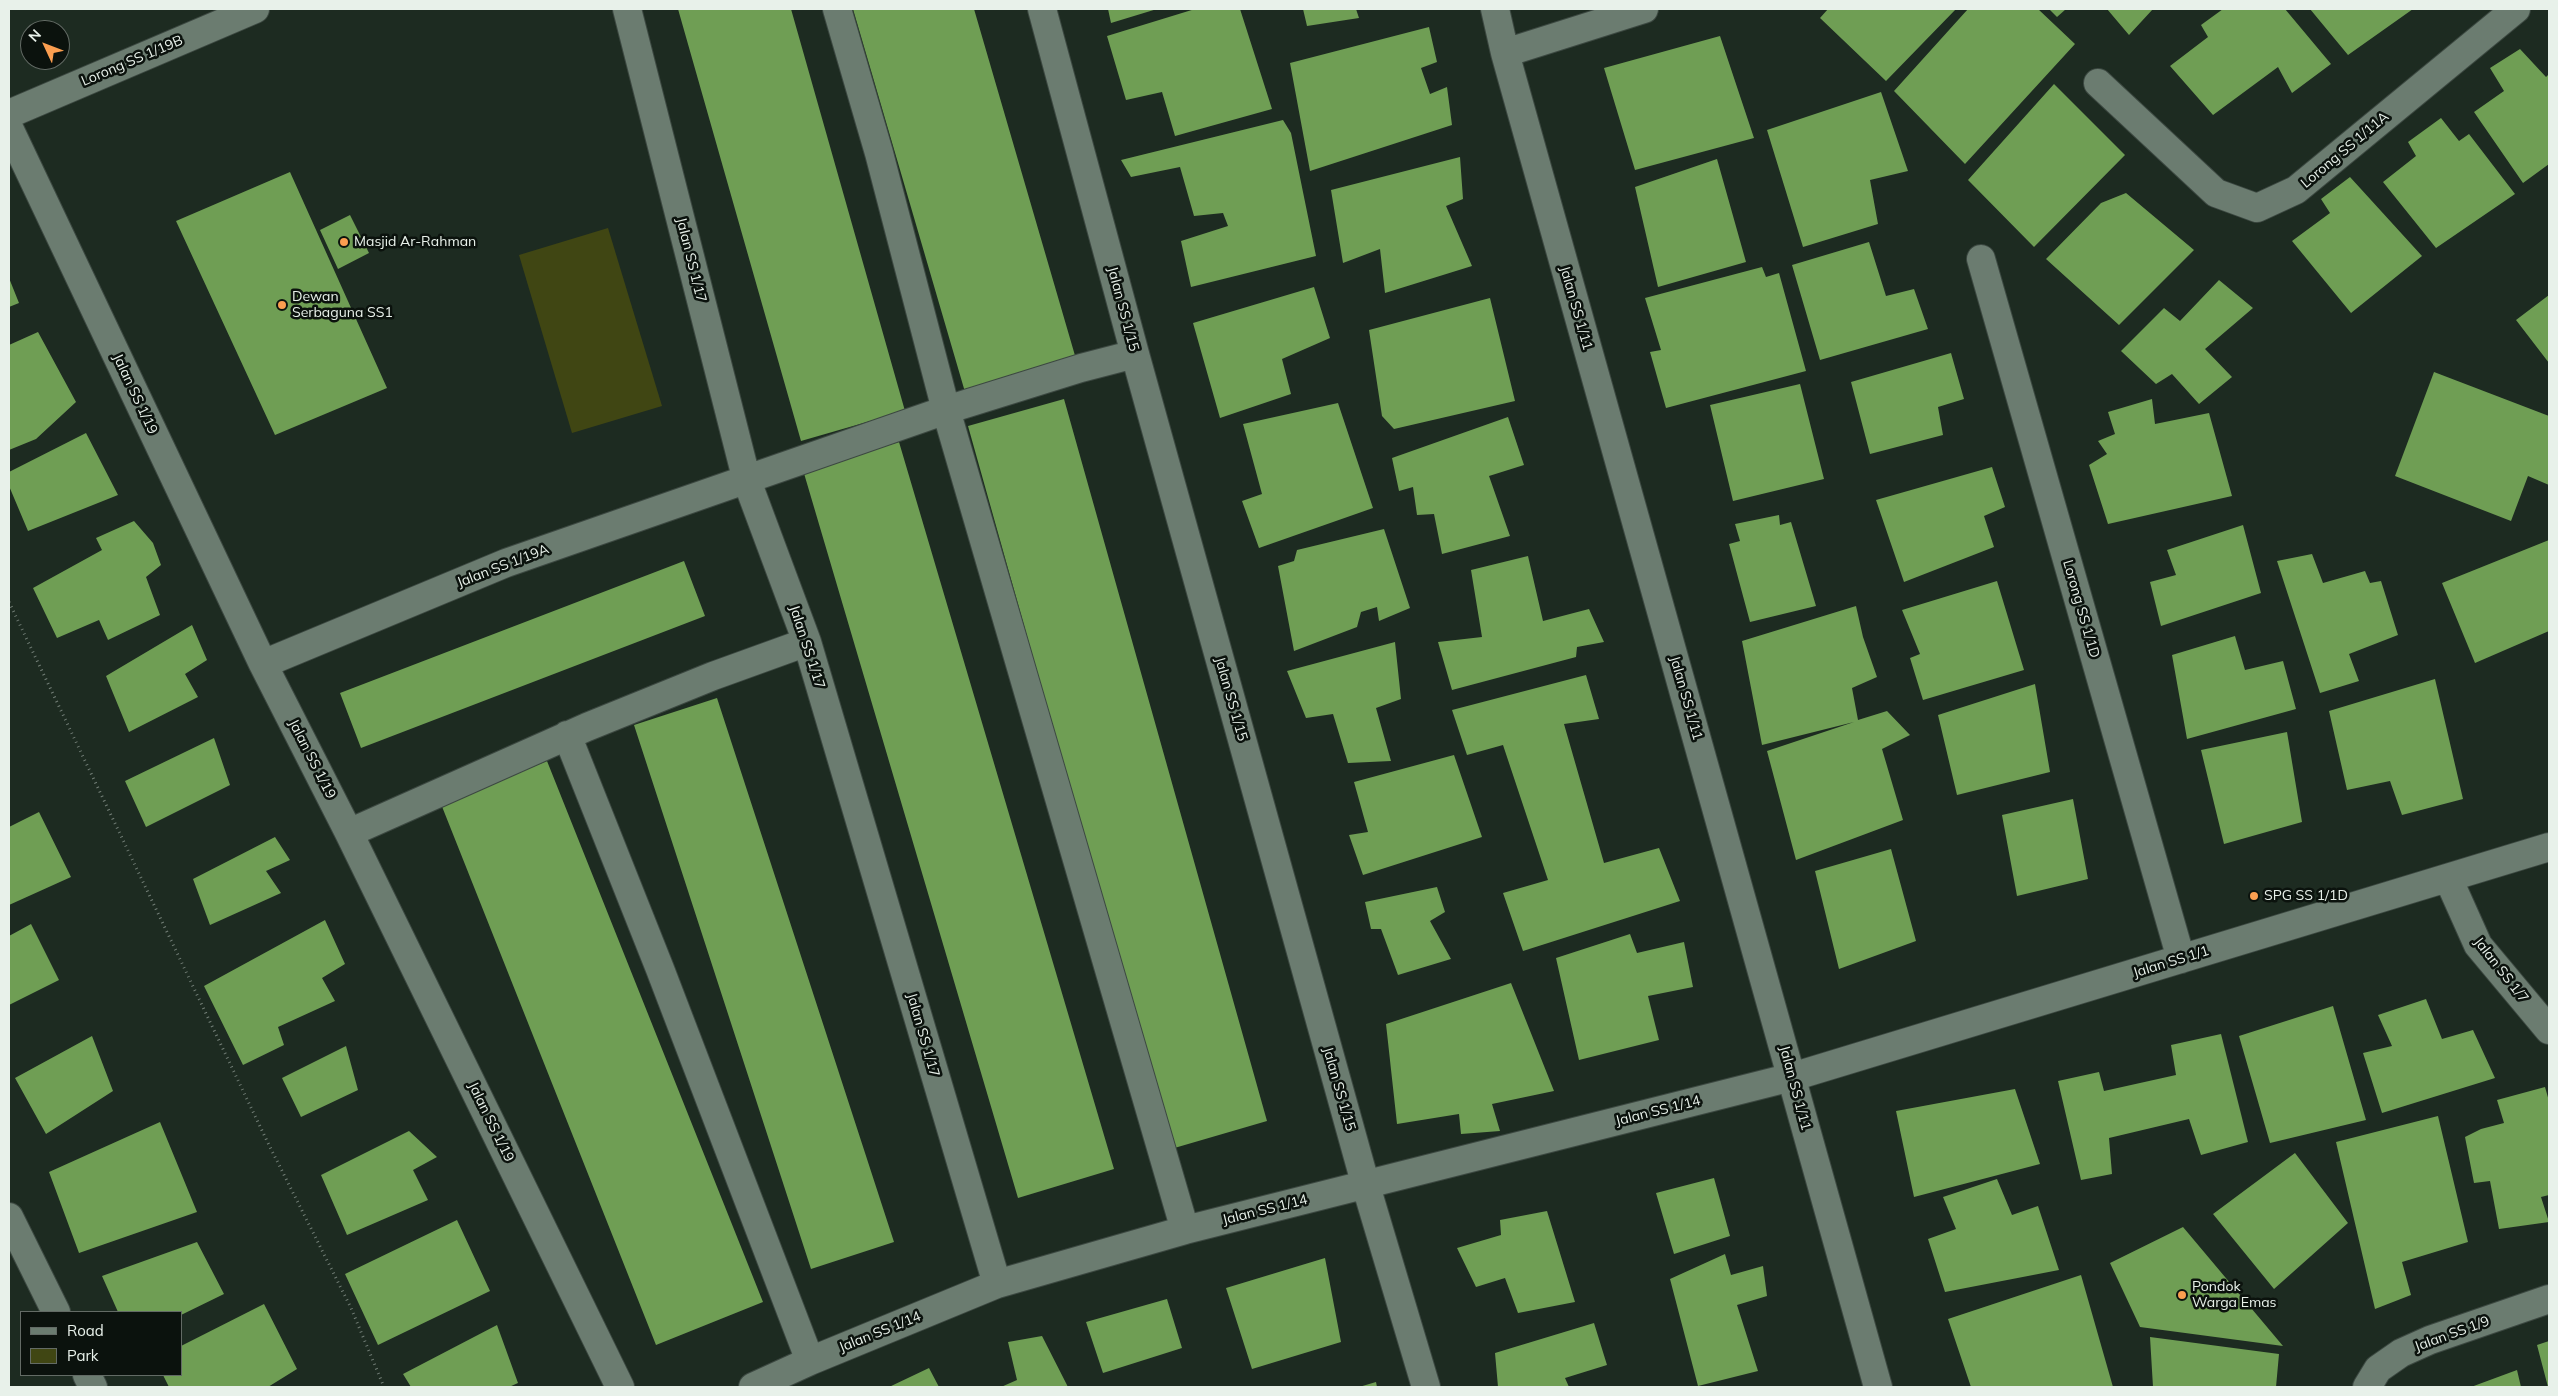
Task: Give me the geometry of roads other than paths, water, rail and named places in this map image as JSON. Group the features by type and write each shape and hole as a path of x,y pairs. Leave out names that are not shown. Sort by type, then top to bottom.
{"street":[{"name":"Lorong SS 1/19B","path":"9,114 255,9"},
{"name":"Jalan SS 1/17","path":"628,9 747,480 807,642 997,1284"},
{"path":"837,9 879,153 946,410 1185,1230"},
{"name":"Jalan SS 1/15","path":"1042,9 1135,354 1366,1186 1426,1387"},
{"name":"Jalan SS 1/11","path":"1494,9 1878,1387"},
{"path":"1505,53 1644,9"},
{"name":"Lorong SS 1/11A","path":"2098,83 2216,193 2257,208 2296,190 2516,9"},
{"name":"Jalan SS 1/19","path":"9,128 263,664 349,833 620,1387"},
{"name":"Lorong SS 1/1D","path":"1981,259 2181,959"},
{"name":"Jalan SS 1/19A","path":"263,664 506,563 946,410 1081,368 1135,354"},
{"path":"349,833 567,736 713,676 807,642"},
{"path":"567,736 660,969 810,1361"},
{"name":"Jalan SS 1/1","path":"1792,1077 2549,847"},
{"name":"Jalan SS 1/7","path":"2448,878 2478,945 2549,1030"},
{"name":"Jalan SS 1/14","path":"753,1387 810,1361 997,1284 1185,1230 1366,1186 1792,1077"},
{"path":"9,1218 56,1311"},
{"name":"Jalan SS 1/9","path":"2367,1387 2378,1369 2401,1353 2430,1340 2549,1299"}],"place":[{"name":"Masjid Ar-Rahman","path":"344,242"},
{"name":"Dewan Serbaguna SS1","path":"282,305"},
{"name":"SPG SS 1/1D","path":"2254,896"},
{"name":"Pondok Warga Emas","path":"2182,1295"}]}
